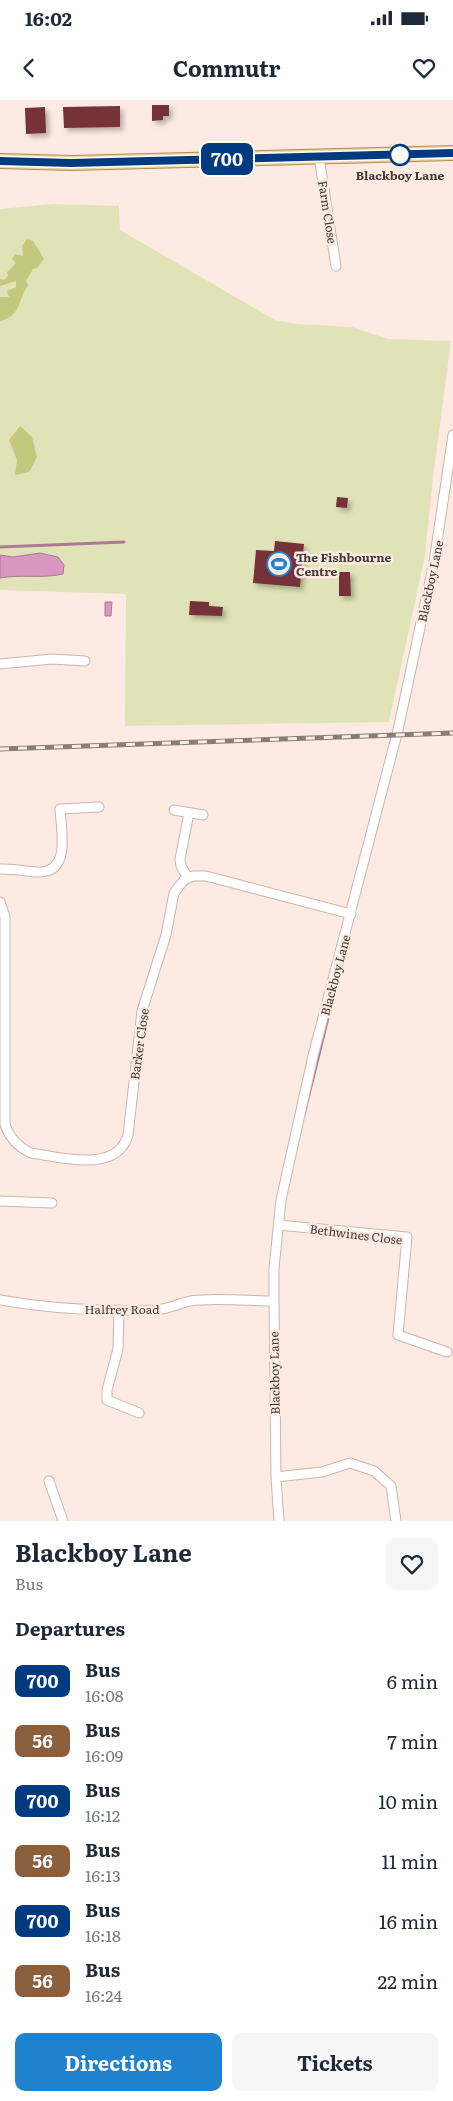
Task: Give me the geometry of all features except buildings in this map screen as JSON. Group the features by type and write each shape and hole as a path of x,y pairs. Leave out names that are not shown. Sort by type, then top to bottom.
{"main road":[{"path":"0,161 71,163 453,153"}],"street":[{"name":"Farm Close","path":"319,157 336,266"},
{"name":"Blackboy Lane","path":"279,1521 276,1478 274,1301 278,1225 301,1108 397,735 434,562 453,435"},
{"path":"0,664 52,659 85,661"},
{"path":"0,869 39,872 49,870 58,864 61,857 60,809 99,807"},
{"path":"174,810 203,815"},
{"path":"189,813 180,859 181,866 188,878 198,875 206,876 352,914"},
{"name":"Barker Close","path":"0,902 5,917 5,1124 8,1134 24,1150 30,1153 99,1161 115,1155 126,1141 128,1135 142,1012 166,935 174,893 179,885 188,878"},
{"path":"0,1201 52,1203"},
{"name":"Bethwines Close","path":"278,1225 407,1238 398,1335 447,1352"},
{"name":"Halfrey Road","path":"0,1300 43,1308 119,1310 164,1309 198,1301 274,1301"},
{"path":"119,1310 118,1349 106,1400 139,1413"},
{"path":"276,1478 322,1472 350,1464 374,1471 391,1486 396,1521"},
{"path":"49,1481 63,1521"}],"green space":[{"path":"53,204 119,206 120,230 275,320 297,324 352,327 388,339 451,341 425,556 389,722 125,726 126,594 0,590 0,209"},
{"path":"27,239 33,241 44,259 37,268 33,269 26,281 28,286 16,311 7,319 0,321 0,297 9,297 7,291 16,287 16,281 0,286 0,279 4,280 8,276 7,272 16,263 12,259 15,254 23,256 22,246"},
{"path":"20,426 32,437 37,457 29,472 15,475 17,460 9,440"}],"shaded area":[{"path":"40,553 58,557 64,565 63,574 0,578 0,555 13,557"},
{"path":"105,602 112,602 111,616 105,616"}],"waterway":[{"path":"0,547 124,542"},
{"path":"304,1115 344,953"}],"railway":[{"path":"0,749 453,733"}],"bus line":[{"name":"700","path":"0,161 71,163 453,153"}],"place":[{"name":"Blackboy Lane","path":"400,155"},
{"name":"The Fishbourne Centre","path":"279,564"}]}
